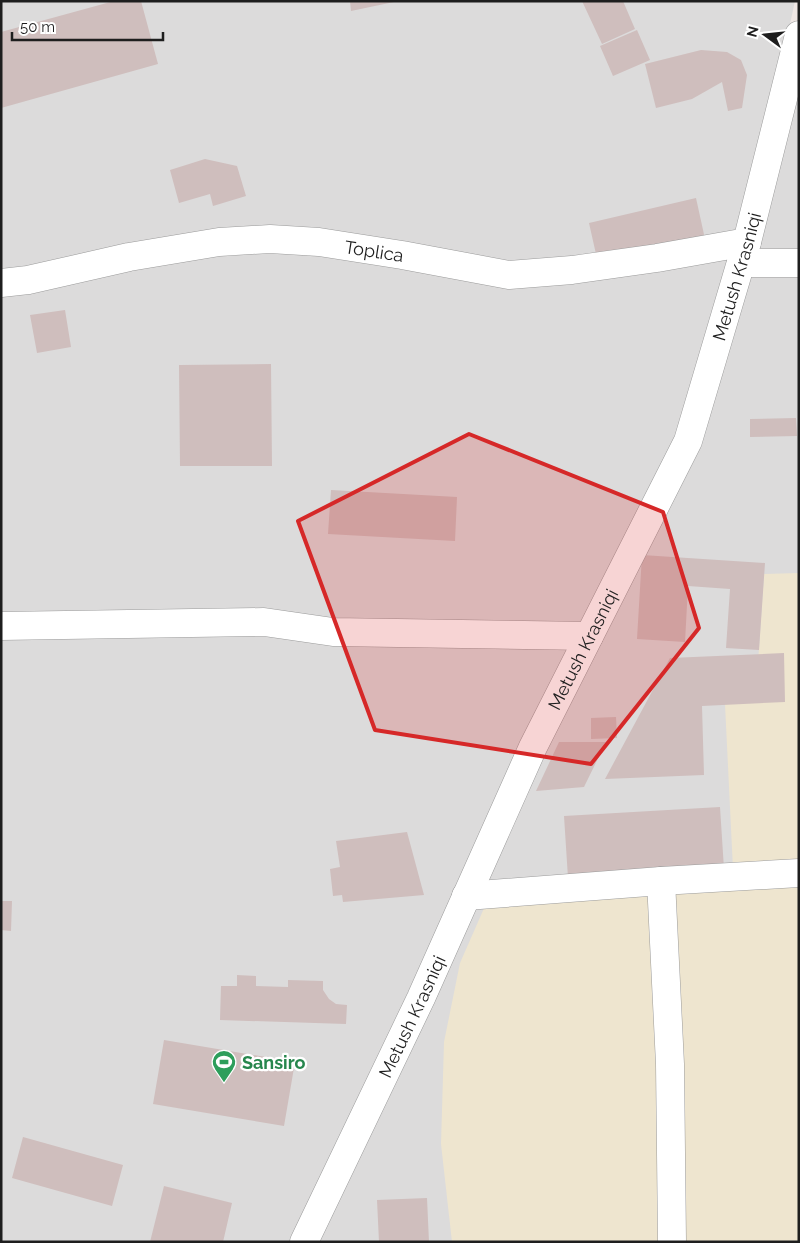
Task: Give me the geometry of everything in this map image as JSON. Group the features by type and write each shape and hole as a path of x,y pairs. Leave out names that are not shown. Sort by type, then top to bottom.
{"street":[{"name":"Metush Krasniqi","path":"304,1242 421,998 532,747 688,441 744,253 799,36"},
{"name":"Toplica","path":"1,283 28,280 128,257 210,244 270,239 319,242 509,275 582,269 657,258 744,253 799,262"},
{"path":"1,626 264,622 333,632 589,636"},
{"path":"466,896 661,881 799,873"},
{"path":"661,881 670,1064 672,1242"}],"highlighted area":[{"path":"469,434 663,512 699,628 591,764 375,730 298,521"}],"shaded area":[{"path":"1,1 795,1 775,93 680,433 294,1242 1,1242"},
{"path":"799,75 799,1242 314,1242 541,752 696,444"},
{"path":"799,573 799,1242 452,1242 441,1144 444,1042 460,963 485,906 734,890 723,663 758,663 764,574"}],"building":[{"path":"114,1 141,1 158,64 1,108 1,32"},
{"path":"350,1 393,1 394,2 351,11"},
{"path":"582,1 623,1 635,29 602,44"},
{"path":"637,30 650,60 613,76 600,46"},
{"path":"701,50 727,52 741,60 747,75 742,108 728,111 722,82 692,99 656,108 645,64"},
{"path":"205,159 237,166 246,196 213,206 210,194 179,203 170,170"},
{"path":"696,198 705,239 598,263 589,223"},
{"path":"65,310 71,347 37,353 30,315"},
{"path":"271,364 272,466 180,466 179,365"},
{"path":"796,418 797,436 750,437 750,419"},
{"path":"331,490 457,497 455,541 328,534"},
{"path":"642,555 765,563 759,650 726,648 730,589 688,586 685,642 637,639"},
{"path":"784,653 785,702 702,706 704,775 605,779 670,658"},
{"path":"616,717 617,738 591,739 591,718"},
{"path":"559,742 606,742 584,787 536,791"},
{"path":"720,807 724,869 568,878 564,816"},
{"path":"407,832 424,895 343,902 342,895 333,896 330,869 340,867 336,841"},
{"path":"1,901 12,901 11,931 1,930"},
{"path":"237,975 256,976 256,986 288,987 288,980 323,981 323,990 329,999 336,1004 347,1005 346,1024 220,1020 221,986 237,986"},
{"name":"Sansiro","path":"164,1040 295,1062 284,1126 153,1104"},
{"path":"23,1137 123,1165 112,1206 12,1178"},
{"path":"164,1186 232,1203 223,1242 150,1242"},
{"path":"427,1198 429,1242 379,1242 377,1200"}],"place":[{"name":"Sansiro","path":"224,1083"}]}
